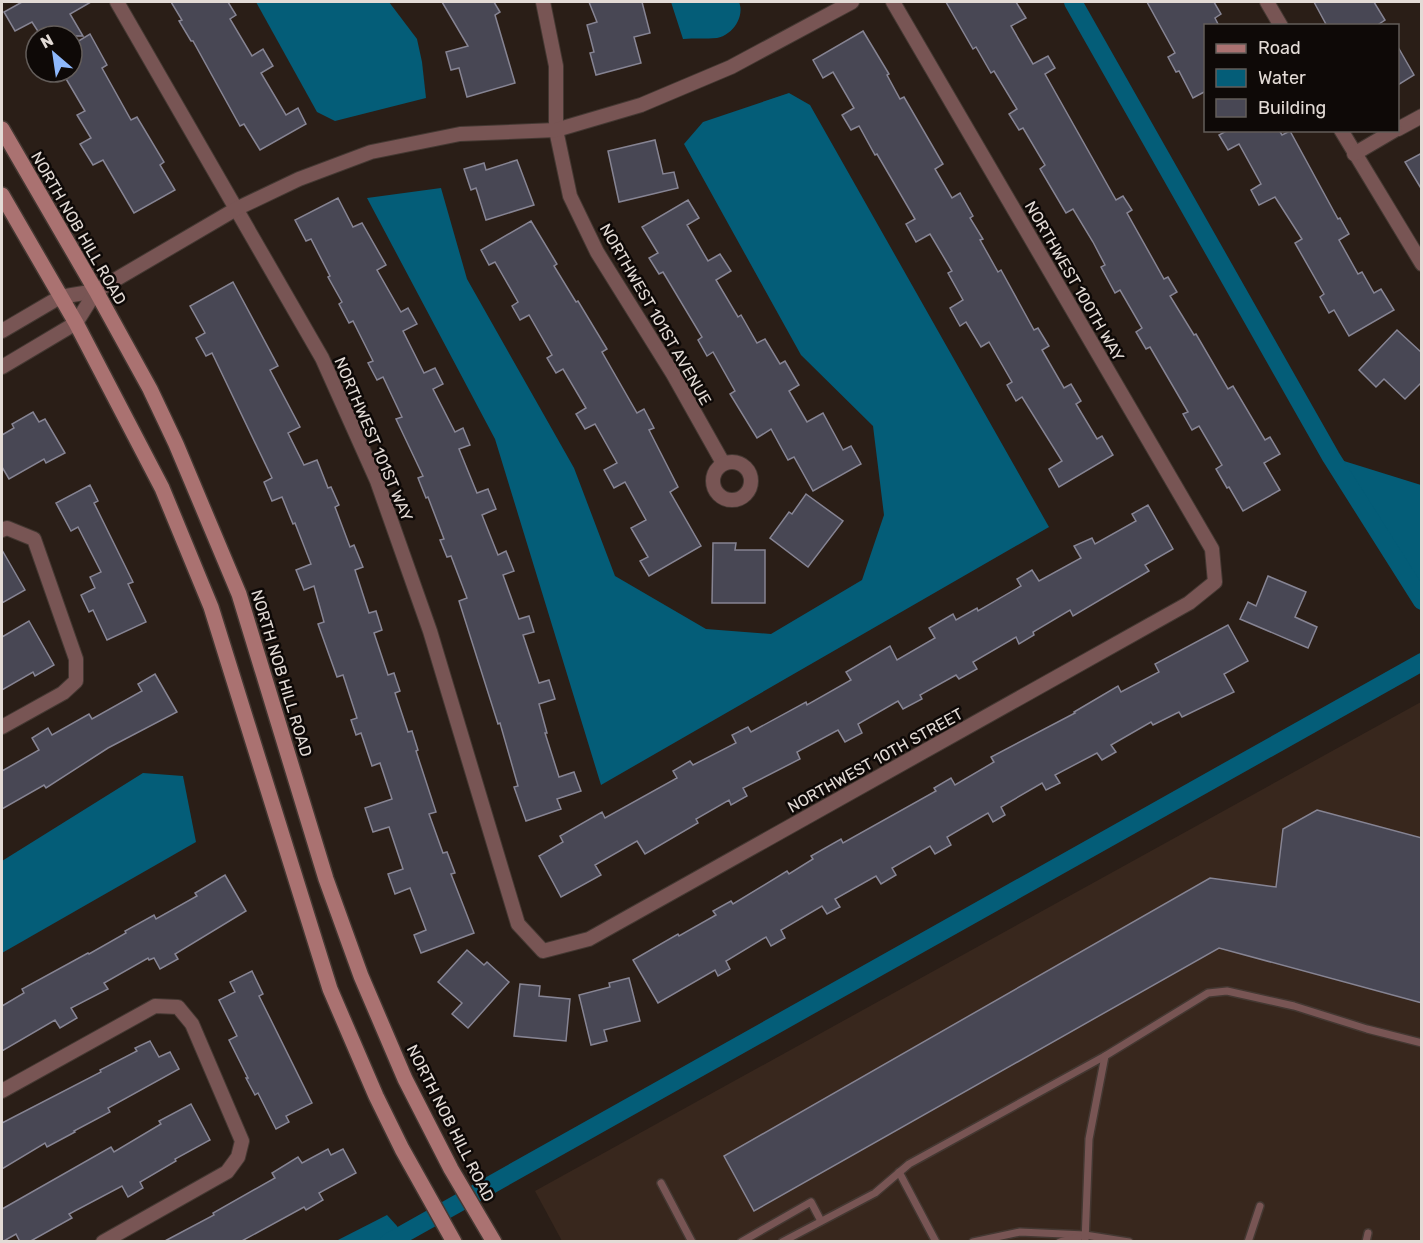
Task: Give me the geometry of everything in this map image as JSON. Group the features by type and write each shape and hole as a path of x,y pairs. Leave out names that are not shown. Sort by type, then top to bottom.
{"main road":[{"name":"NORTH NOB HILL ROAD","path":"2,129 96,291 150,389 176,444 239,594 326,879 361,976 405,1079 451,1169 494,1242"},
{"path":"2,195 76,323 162,488 211,607 330,989 376,1096 420,1183 452,1238"}],"street":[{"name":"NORTHWEST 101ST WAY","path":"117,2 322,358 377,481 430,631 518,924 543,951"},
{"name":"NORTHWEST 101ST AVENUE","path":"543,2 556,66 556,129 570,196 597,252 673,374 723,464"},
{"path":"2,331 60,297 96,291 236,209 299,179 371,152 460,134 556,129 640,105 731,67 852,2"},
{"name":"NORTHWEST 100TH WAY","path":"894,2 1212,549 1215,582"},
{"path":"1267,2 1280,24"},
{"path":"1399,128 1422,116"},
{"path":"1342,132 1422,264"},
{"path":"1354,154 1392,132"},
{"path":"2,367 76,323 96,291"},
{"path":"2,728 63,693 76,681 76,659 34,539 4,529"},
{"name":"NORTHWEST 10TH STREET","path":"543,951 589,939 1190,603 1215,582"},
{"path":"2,1091 155,1006 178,1007 192,1024 242,1141 238,1156 227,1172 103,1242"}],"lane":[{"path":"783,1242 875,1193 909,1164 1105,1056 1208,993 1227,991 1294,1006 1367,1029 1422,1043"},
{"path":"1085,1238 1089,1139 1105,1056"},
{"path":"899,1172 936,1242"},
{"path":"661,1183 692,1242"},
{"path":"741,1242 811,1202 821,1221"},
{"path":"1248,1242 1260,1206"},
{"path":"973,1242 1020,1232 1129,1242"},
{"path":"1366,1242 1368,1233"},
{"path":"1060,1242 1085,1238"}],"shaded area":[{"path":"1421,702 1421,1241 562,1241 535,1191"}],"water":[{"path":"256,2 389,2 417,39 426,98 335,121 317,112"},
{"path":"671,2 739,2 739,19 733,29 723,36 683,39"},
{"path":"789,93 810,105 1049,527 601,785 495,439 367,198 441,188 467,279 574,468 615,576 706,629 771,634 862,580 884,515 873,426 801,355 684,144 703,122"},
{"path":"1331,457 1421,485 1421,601"},
{"path":"143,773 183,776 196,842 2,953 2,861"},
{"path":"387,1215 397,1226 405,1241 336,1241"}],"building":[{"path":"22,2 91,2 70,14 76,24 33,24 32,22 24,24 15,31 4,12"},
{"path":"171,2 228,2 236,15 230,19 252,56 263,49 273,66 261,73 286,115 298,108 306,124 260,150 244,124 240,126 193,41 179,21 182,20"},
{"path":"442,2 494,2 500,12 495,15 515,83 467,97 459,68 451,70 446,52 468,46"},
{"path":"589,2 642,2 650,33 634,37 641,63 596,75 590,53 594,52 587,25 597,22"},
{"path":"946,2 1016,2 1026,18 1011,26 1033,64 1048,56 1055,68 1045,74 1116,200 1123,196 1132,210 1127,213 1164,279 1168,277 1177,292 1170,296 1194,335 1196,334 1228,389 1233,386 1265,440 1270,437 1280,454 1264,463 1280,490 1243,511 1229,487 1227,488 1216,469 1222,465 1199,426 1192,430 1183,414 1188,412 1150,347 1146,349 1136,332 1142,328 1120,290 1115,293 1101,267 1105,265 1093,242 1073,209 1066,213 1040,169 1045,165 1023,128 1019,130 1009,114 1017,109 994,71 991,73 976,47 973,49"},
{"path":"1147,2 1214,2 1221,14 1215,18 1218,24 1204,24 1204,92 1193,98 1179,71 1176,72 1168,57 1175,53"},
{"path":"1314,2 1374,2 1385,20 1379,24 1326,24"},
{"path":"863,31 889,74 887,75 900,99 904,97 943,164 935,169 952,198 960,193 973,216 970,218 983,239 980,240 998,272 1001,270 1034,330 1038,328 1049,346 1042,350 1064,388 1071,384 1081,401 1076,404 1097,439 1102,436 1113,455 1059,487 1049,469 1062,461 1022,397 1016,401 1007,385 1012,382 989,342 981,347 966,322 960,326 950,308 963,300 948,273 952,271 930,234 916,242 906,224 915,219 859,126 851,130 842,115 854,108 833,72 823,78 813,60"},
{"path":"90,34 107,65 102,68 131,120 137,117 164,162 160,165 175,190 134,213 103,160 93,165 80,144 91,138 77,115 85,111 69,84 84,84 84,38"},
{"path":"1399,49 1414,75 1399,84"},
{"path":"1224,132 1280,132 1282,135 1291,132 1338,219 1340,218 1349,234 1339,240 1358,274 1362,272 1374,293 1381,289 1394,310 1349,336 1334,310 1329,313 1320,297 1324,294 1295,243 1302,239 1275,197 1259,205 1251,190 1261,184 1239,144 1228,150 1219,135"},
{"path":"655,140 663,174 674,172 678,188 619,202 608,151"},
{"path":"1422,153 1422,190 1405,162"},
{"path":"517,160 534,205 486,220 476,188 471,190 464,169 484,163 486,170"},
{"path":"338,198 353,227 362,223 386,265 377,270 401,312 408,308 417,324 403,331 424,373 435,368 443,384 433,389 455,432 463,428 470,445 459,449 477,493 488,489 496,509 482,515 498,555 506,551 514,571 503,575 519,619 529,616 534,632 523,635 539,683 549,680 555,699 539,704 547,733 545,733 559,777 574,772 581,791 557,799 561,809 526,821 514,787 518,786 500,723 498,724 459,601 467,598 451,556 447,557 440,540 444,539 418,478 423,476 396,419 402,417 383,377 377,380 368,363 373,361 353,321 349,323 339,304 342,302 311,239 306,241 295,220"},
{"path":"688,200 699,218 687,225 708,261 720,254 731,271 716,280 738,317 741,315 757,343 765,339 780,364 785,361 799,385 789,391 807,422 823,413 843,450 851,446 861,464 813,491 794,457 788,460 771,429 757,438 730,394 735,391 713,352 707,356 698,340 702,337 663,272 659,274 649,258 658,253 642,227"},
{"path":"531,221 557,264 554,266 607,349 602,352 637,413 644,409 654,428 649,430 678,487 670,492 701,546 649,576 640,561 648,557 631,528 646,520 625,482 614,488 604,470 617,463 595,424 585,429 576,414 586,408 563,369 556,373 547,358 552,355 529,315 520,320 512,306 518,302 495,262 489,265 481,250"},
{"path":"233,282 278,366 270,370 300,427 288,433 304,465 317,460 328,488 331,487 339,505 335,507 350,547 354,545 363,567 355,570 369,613 376,611 382,630 374,633 388,675 394,673 400,691 395,693 408,732 412,731 418,750 416,751 436,812 429,814 443,853 447,852 455,873 451,874 474,933 421,953 414,935 426,930 410,888 395,894 388,874 403,869 389,827 373,832 365,808 392,799 380,763 372,766 361,733 356,735 351,720 357,718 343,675 337,677 318,624 324,622 314,586 304,590 296,570 311,564 282,497 272,501 264,482 272,478 212,353 206,356 196,338 205,333 190,306"},
{"path":"1397,330 1422,353 1422,382 1405,399 1384,379 1376,387 1359,370"},
{"path":"33,412 39,422 45,419 65,453 46,463 44,459 9,479 2,467 2,435 14,428 12,424"},
{"path":"90,485 98,501 94,503 133,582 128,584 146,622 107,640 93,610 89,612 81,595 95,588 90,577 101,572 78,527 71,531 56,503"},
{"path":"806,494 843,521 808,567 770,538 789,512 792,514"},
{"path":"1148,505 1173,549 1145,565 1149,571 1073,616 1070,610 1033,632 1034,635 1019,644 1016,637 973,662 977,669 959,679 956,675 920,695 922,699 903,709 898,701 858,724 862,733 845,742 838,730 797,752 800,759 743,788 747,796 731,805 729,800 696,819 698,823 645,854 637,841 595,865 601,875 561,897 539,856 563,842 560,836 602,812 605,818 677,778 673,771 690,761 693,765 736,743 732,735 748,727 751,732 806,702 807,705 851,680 846,672 890,646 897,660 935,638 929,628 953,614 956,620 977,608 978,611 1021,586 1017,579 1032,570 1039,581 1081,558 1074,546 1092,538 1095,544 1136,521 1132,514"},
{"path":"713,543 736,543 735,550 765,550 765,603 712,603"},
{"path":"2,550 25,590 2,603"},
{"path":"1268,576 1306,592 1295,617 1317,627 1308,648 1240,619 1248,602 1256,606"},
{"path":"29,621 54,665 35,676 33,672 2,690 2,637"},
{"path":"1228,625 1248,661 1224,674 1234,692 1182,717 1179,712 1153,725 1151,722 1111,745 1116,752 1102,760 1097,753 1055,775 1060,783 1046,790 1042,783 1001,807 1005,815 993,822 988,813 947,837 951,845 935,854 930,846 892,868 896,875 881,884 876,876 835,899 840,907 827,914 822,906 781,930 785,938 771,946 766,937 726,961 730,969 718,976 715,970 658,1003 633,960 716,915 713,911 731,901 733,904 787,871 789,874 813,859 811,856 841,839 843,843 936,791 934,788 951,778 955,785 994,762 991,757 1075,713 1118,686 1121,692 1159,672 1155,664"},
{"path":"155,674 177,712 108,748 46,788 44,785 2,809 2,771 39,750 32,738 48,728 52,735 89,714 92,719 142,691 138,684"},
{"path":"1317,810 1422,838 1422,1003 1219,948 754,1211 724,1156 1210,878 1276,887 1283,829"},
{"path":"225,875 246,911 175,954 178,959 160,969 154,958 149,960 148,958 104,983 108,989 71,1008 77,1018 60,1028 55,1020 2,1051 2,1006 24,993 22,989 89,954 154,915 156,919 197,896 195,893"},
{"path":"467,950 484,965 487,962 509,982 468,1028 452,1014 462,1003 438,982"},
{"path":"252,971 263,994 259,996 312,1103 286,1116 289,1122 276,1129 258,1093 255,1095 246,1078 248,1078 229,1040 237,1036 219,1000 235,992 230,982"},
{"path":"629,978 640,1021 604,1030 607,1041 591,1045 579,995 610,987 609,983"},
{"path":"520,984 540,986 539,996 570,999 566,1041 514,1036"},
{"path":"150,1041 159,1057 170,1052 179,1069 108,1108 110,1112 75,1132 47,1147 45,1143 2,1169 2,1123 101,1072 100,1070 137,1051 135,1048"},
{"path":"191,1104 210,1140 140,1182 143,1188 128,1197 122,1186 69,1214 72,1218 29,1242 20,1242 16,1234 2,1242 2,1209 111,1147 114,1152 161,1124 159,1121"},
{"path":"328,1149 331,1155 343,1149 356,1173 319,1193 323,1200 306,1210 304,1207 240,1242 163,1242 214,1215 213,1213 275,1178 272,1173 298,1157 302,1163"}],"waterway":[{"path":"1073,2 1331,457 1422,601"},
{"path":"389,1242 1422,662"}]}
